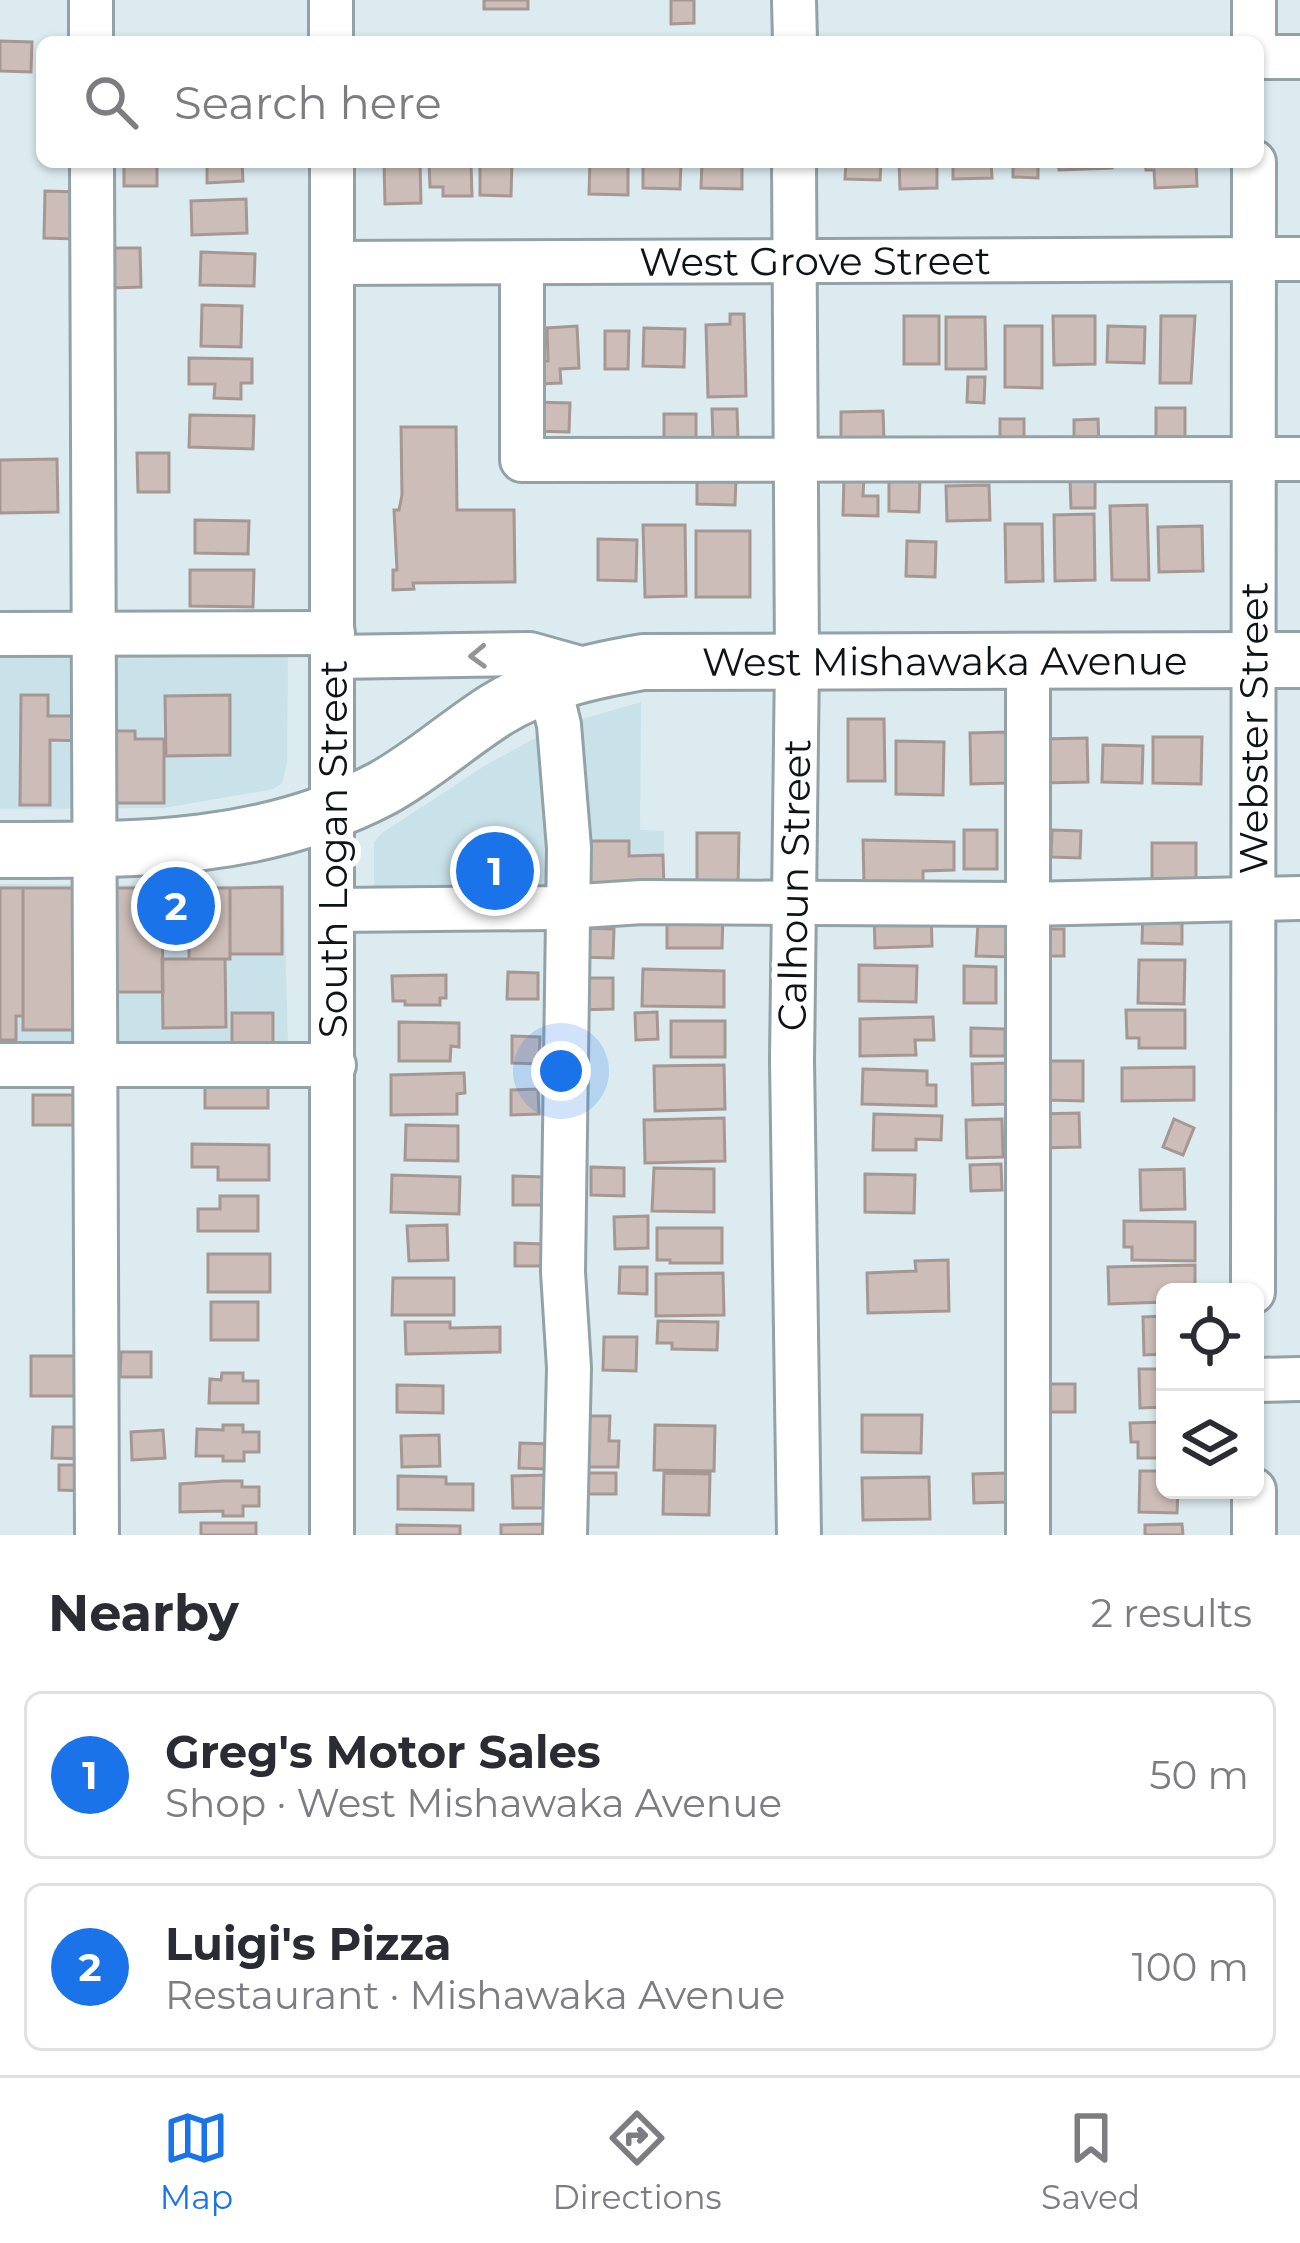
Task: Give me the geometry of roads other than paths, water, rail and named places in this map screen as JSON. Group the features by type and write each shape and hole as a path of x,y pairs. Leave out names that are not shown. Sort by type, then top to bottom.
{"main road":[{"name":"West Mishawaka Avenue","path":"0,850 226,842 280,830 384,787 502,707 571,677 643,662 1277,660"}],"street":[{"path":"91,0 92,36"},
{"path":"331,0 331,36"},
{"path":"794,0 795,36"},
{"path":"1253,0 1254,36"},
{"path":"1264,57 1300,57"},
{"path":"92,168 97,1535"},
{"name":"South Logan Street","path":"332,168 332,1535"},
{"name":"Calhoun Street","path":"794,168 797,661 792,1060 799,1535"},
{"name":"Webster Street","path":"1253,1283 1253,899 1277,660 1254,460 1254,168"},
{"name":"West Grove Street","path":"332,263 1300,259"},
{"path":"522,263 522,460 1300,459"},
{"name":"West Mishawaka Avenue","path":"0,634 530,654 571,677"},
{"path":"1028,662 1028,1535"},
{"path":"565,1535 569,848 561,746 571,677"},
{"path":"333,910 1300,898"},
{"path":"0,1065 334,1065"},
{"path":"1264,1380 1300,1379"},
{"path":"1254,1499 1254,1535"}],"place":[{"name":"Greg's Motor Sales","path":"495,871"},
{"name":"Luigi's Pizza","path":"176,906"}]}
